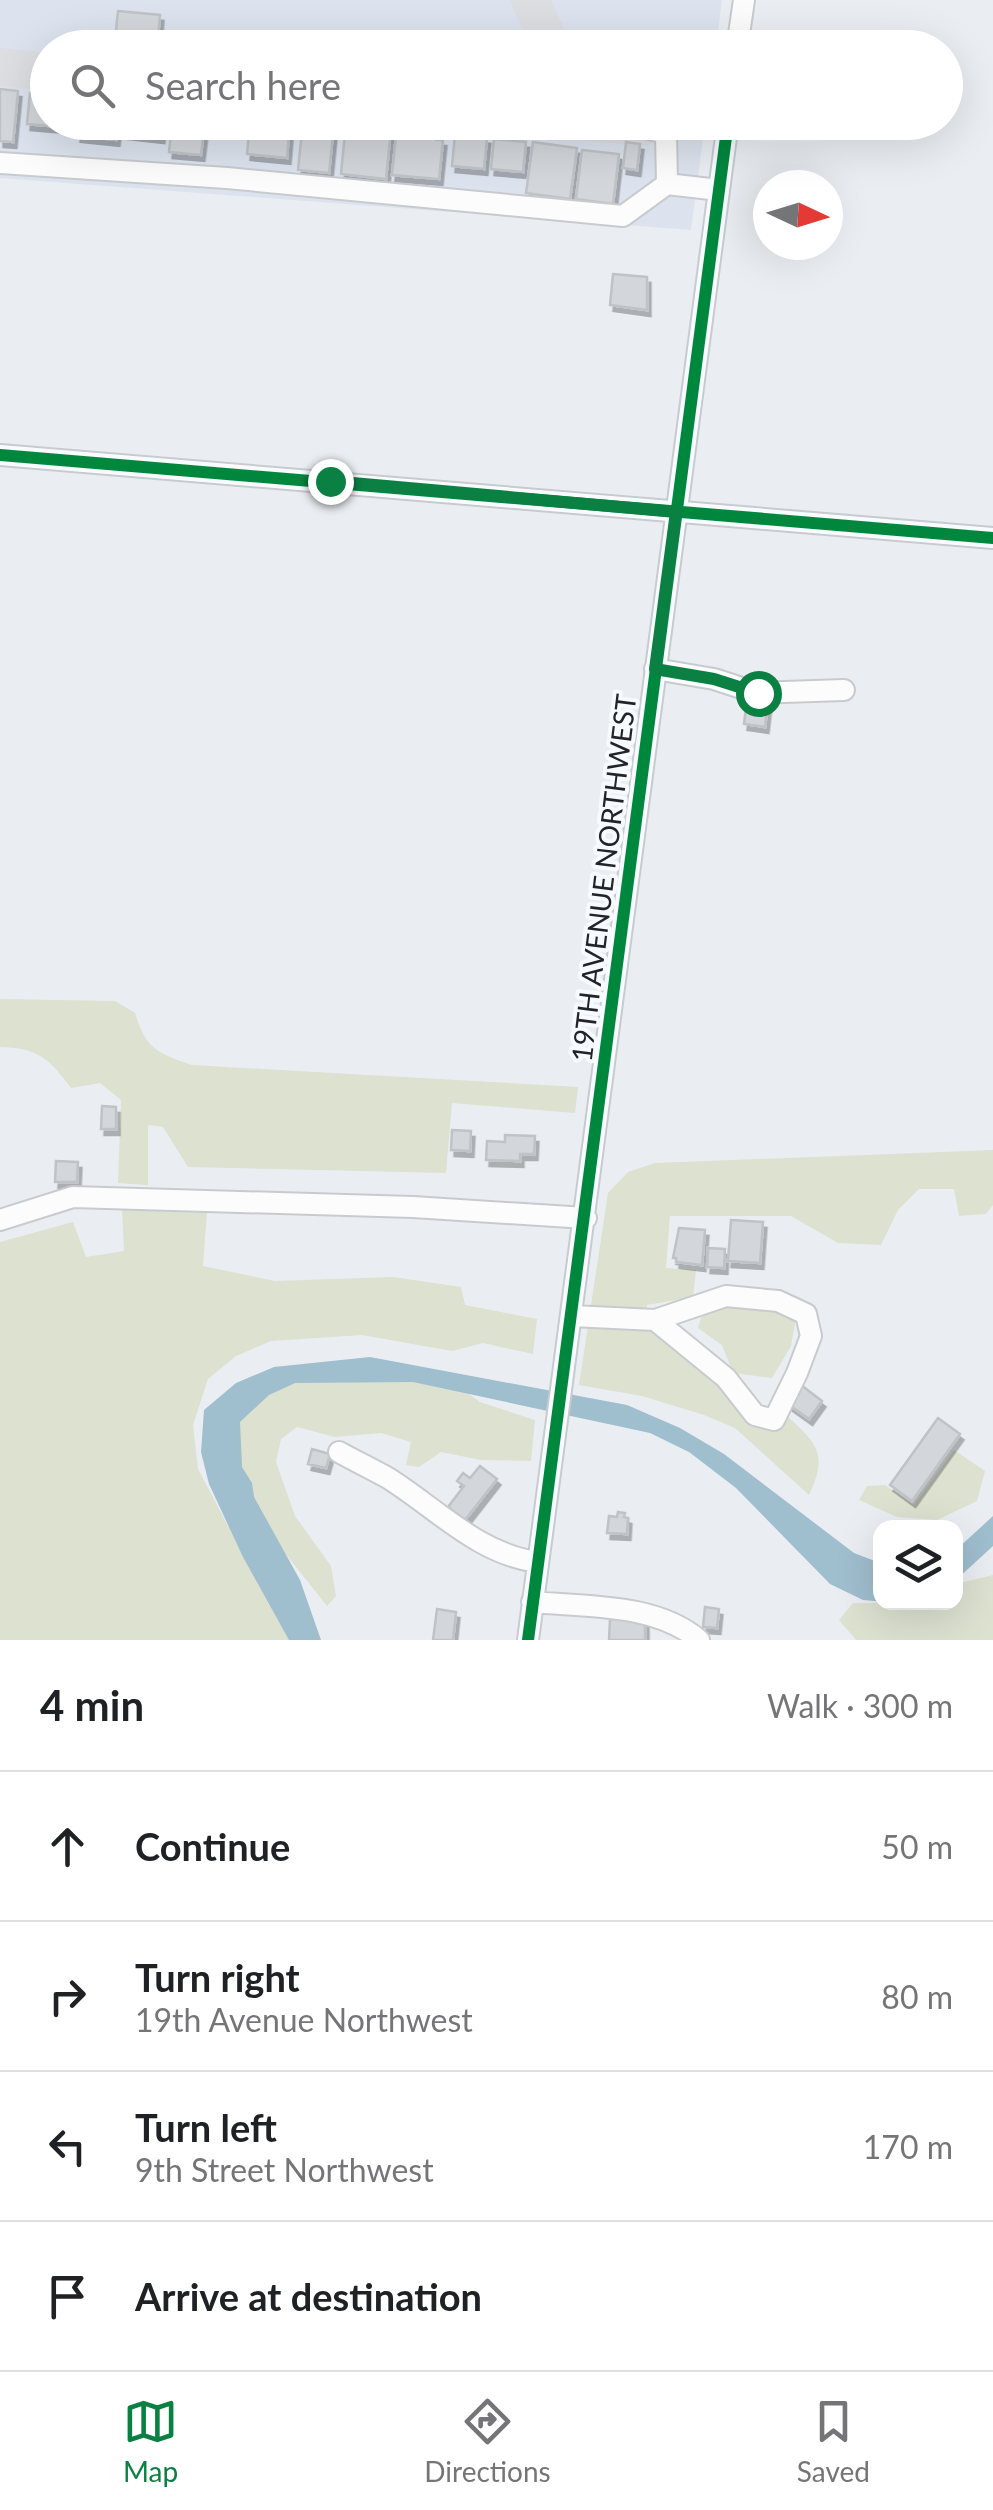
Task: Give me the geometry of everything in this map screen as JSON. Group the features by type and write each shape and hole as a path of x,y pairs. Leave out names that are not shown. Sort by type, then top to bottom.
{"street":[{"path":"740,30 744,0"},
{"path":"666,140 667,184"},
{"name":"19TH AVENUE NORTHWEST","path":"528,1640 726,140"},
{"path":"0,163 227,178 624,216 667,184 719,190"},
{"path":"0,455 993,538"},
{"path":"655,669 714,679 758,693 844,690"},
{"path":"0,1220 73,1197 413,1207 586,1218"},
{"path":"572,1316 655,1320 726,1296 778,1301 806,1314 810,1336 774,1420 756,1414 726,1378 655,1320"},
{"path":"339,1452 388,1479 467,1536 517,1560 537,1562"},
{"path":"532,1602 638,1612 682,1626 700,1640"}],"shaded area":[{"path":"0,0 722,0 718,30 30,30 30,140 703,140 691,230 0,178"}],"green space":[{"path":"0,999 115,1001 135,1013 154,1048 192,1065 578,1087 575,1113 452,1103 446,1173 188,1167 163,1127 148,1125 148,1185 118,1183 121,1100 100,1083 71,1088 42,1057 0,1047"},
{"path":"993,1150 993,1205 986,1214 959,1216 954,1189 919,1189 898,1210 881,1245 838,1243 791,1216 670,1216 666,1268 696,1270 693,1297 647,1305 646,1325 769,1419 787,1416 806,1435 819,1460 809,1495 735,1428 642,1396 579,1385 608,1193 628,1172 655,1163"},
{"path":"122,1208 207,1211 203,1266 275,1281 393,1277 461,1287 465,1305 537,1319 533,1354 483,1343 452,1351 362,1335 271,1341 236,1356 208,1379 193,1425 198,1469 227,1524 298,1620 304,1640 0,1640 0,1242 73,1222 86,1257 124,1251"},
{"path":"731,1300 771,1305 796,1318 791,1346 772,1378 733,1373 722,1345 698,1328 704,1309"},
{"path":"317,1369 445,1377 480,1402 535,1420 531,1461 481,1460 441,1452 419,1467 406,1465 411,1442 381,1433 335,1437 297,1427 281,1439 276,1462 295,1516 331,1566 336,1596 327,1606 238,1494 224,1451 241,1396"},
{"path":"954,1450 985,1471 977,1501 937,1520 897,1517 859,1500 867,1486 885,1485 914,1505"},
{"path":"993,1575 993,1640 856,1640 839,1620 853,1603 873,1603 873,1610 963,1610 963,1582"}],"water":[{"path":"370,1357 627,1405 680,1428 724,1454 854,1553 873,1560 873,1601 863,1600 830,1584 736,1488 689,1452 650,1433 413,1382 295,1383 269,1395 240,1422 242,1467 252,1483 254,1497 300,1580 321,1640 289,1640 243,1557 209,1484 201,1452 204,1410 236,1383 274,1367"},
{"path":"993,1516 993,1546 963,1574 963,1544"}],"building":[{"path":"118,11 160,15 159,30 116,30"},
{"path":"0,89 18,91 13,142 0,141"},
{"path":"170,140 203,140 201,155 169,152"},
{"path":"248,140 288,140 287,158 247,154"},
{"path":"301,140 332,140 329,173 298,170"},
{"path":"344,140 390,140 386,179 341,174"},
{"path":"396,140 443,140 439,179 392,175"},
{"path":"455,140 487,140 484,169 452,166"},
{"path":"494,140 526,142 523,172 491,169"},
{"path":"533,142 577,148 570,199 526,193"},
{"path":"626,142 640,144 637,170 623,168"},
{"path":"582,150 619,154 613,204 576,199"},
{"path":"613,274 647,277 647,310 610,305"},
{"path":"747,699 768,702 765,727 744,724"},
{"path":"102,1106 116,1107 116,1129 101,1129"},
{"path":"452,1130 471,1131 470,1151 451,1150"},
{"path":"505,1135 535,1136 534,1154 520,1154 520,1161 486,1160 487,1141 505,1142"},
{"path":"56,1161 78,1162 77,1182 55,1182"},
{"path":"731,1220 763,1222 760,1263 728,1261"},
{"path":"679,1228 705,1230 702,1265 676,1262 673,1258"},
{"path":"708,1248 725,1249 724,1268 707,1267"},
{"path":"801,1385 822,1401 809,1419 788,1404"},
{"path":"938,1418 960,1434 912,1501 890,1485"},
{"path":"312,1449 330,1454 326,1468 308,1464"},
{"path":"480,1466 497,1479 465,1520 448,1507 464,1486 457,1481 463,1473 470,1478"},
{"path":"618,1512 628,1518 627,1534 607,1533 609,1516 617,1517"},
{"path":"705,1607 719,1609 717,1628 703,1627"},
{"path":"437,1609 456,1612 453,1640 433,1640"},
{"path":"610,1619 645,1619 645,1640 609,1640"}],"taxiway":[{"path":"530,0 544,30"},
{"path":"0,67 30,70"}],"cycle path":[{"path":"528,1640 726,140"},
{"path":"0,455 993,538"}],"route":[{"path":"330,481 676,512 655,669 714,679 758,693"}]}
